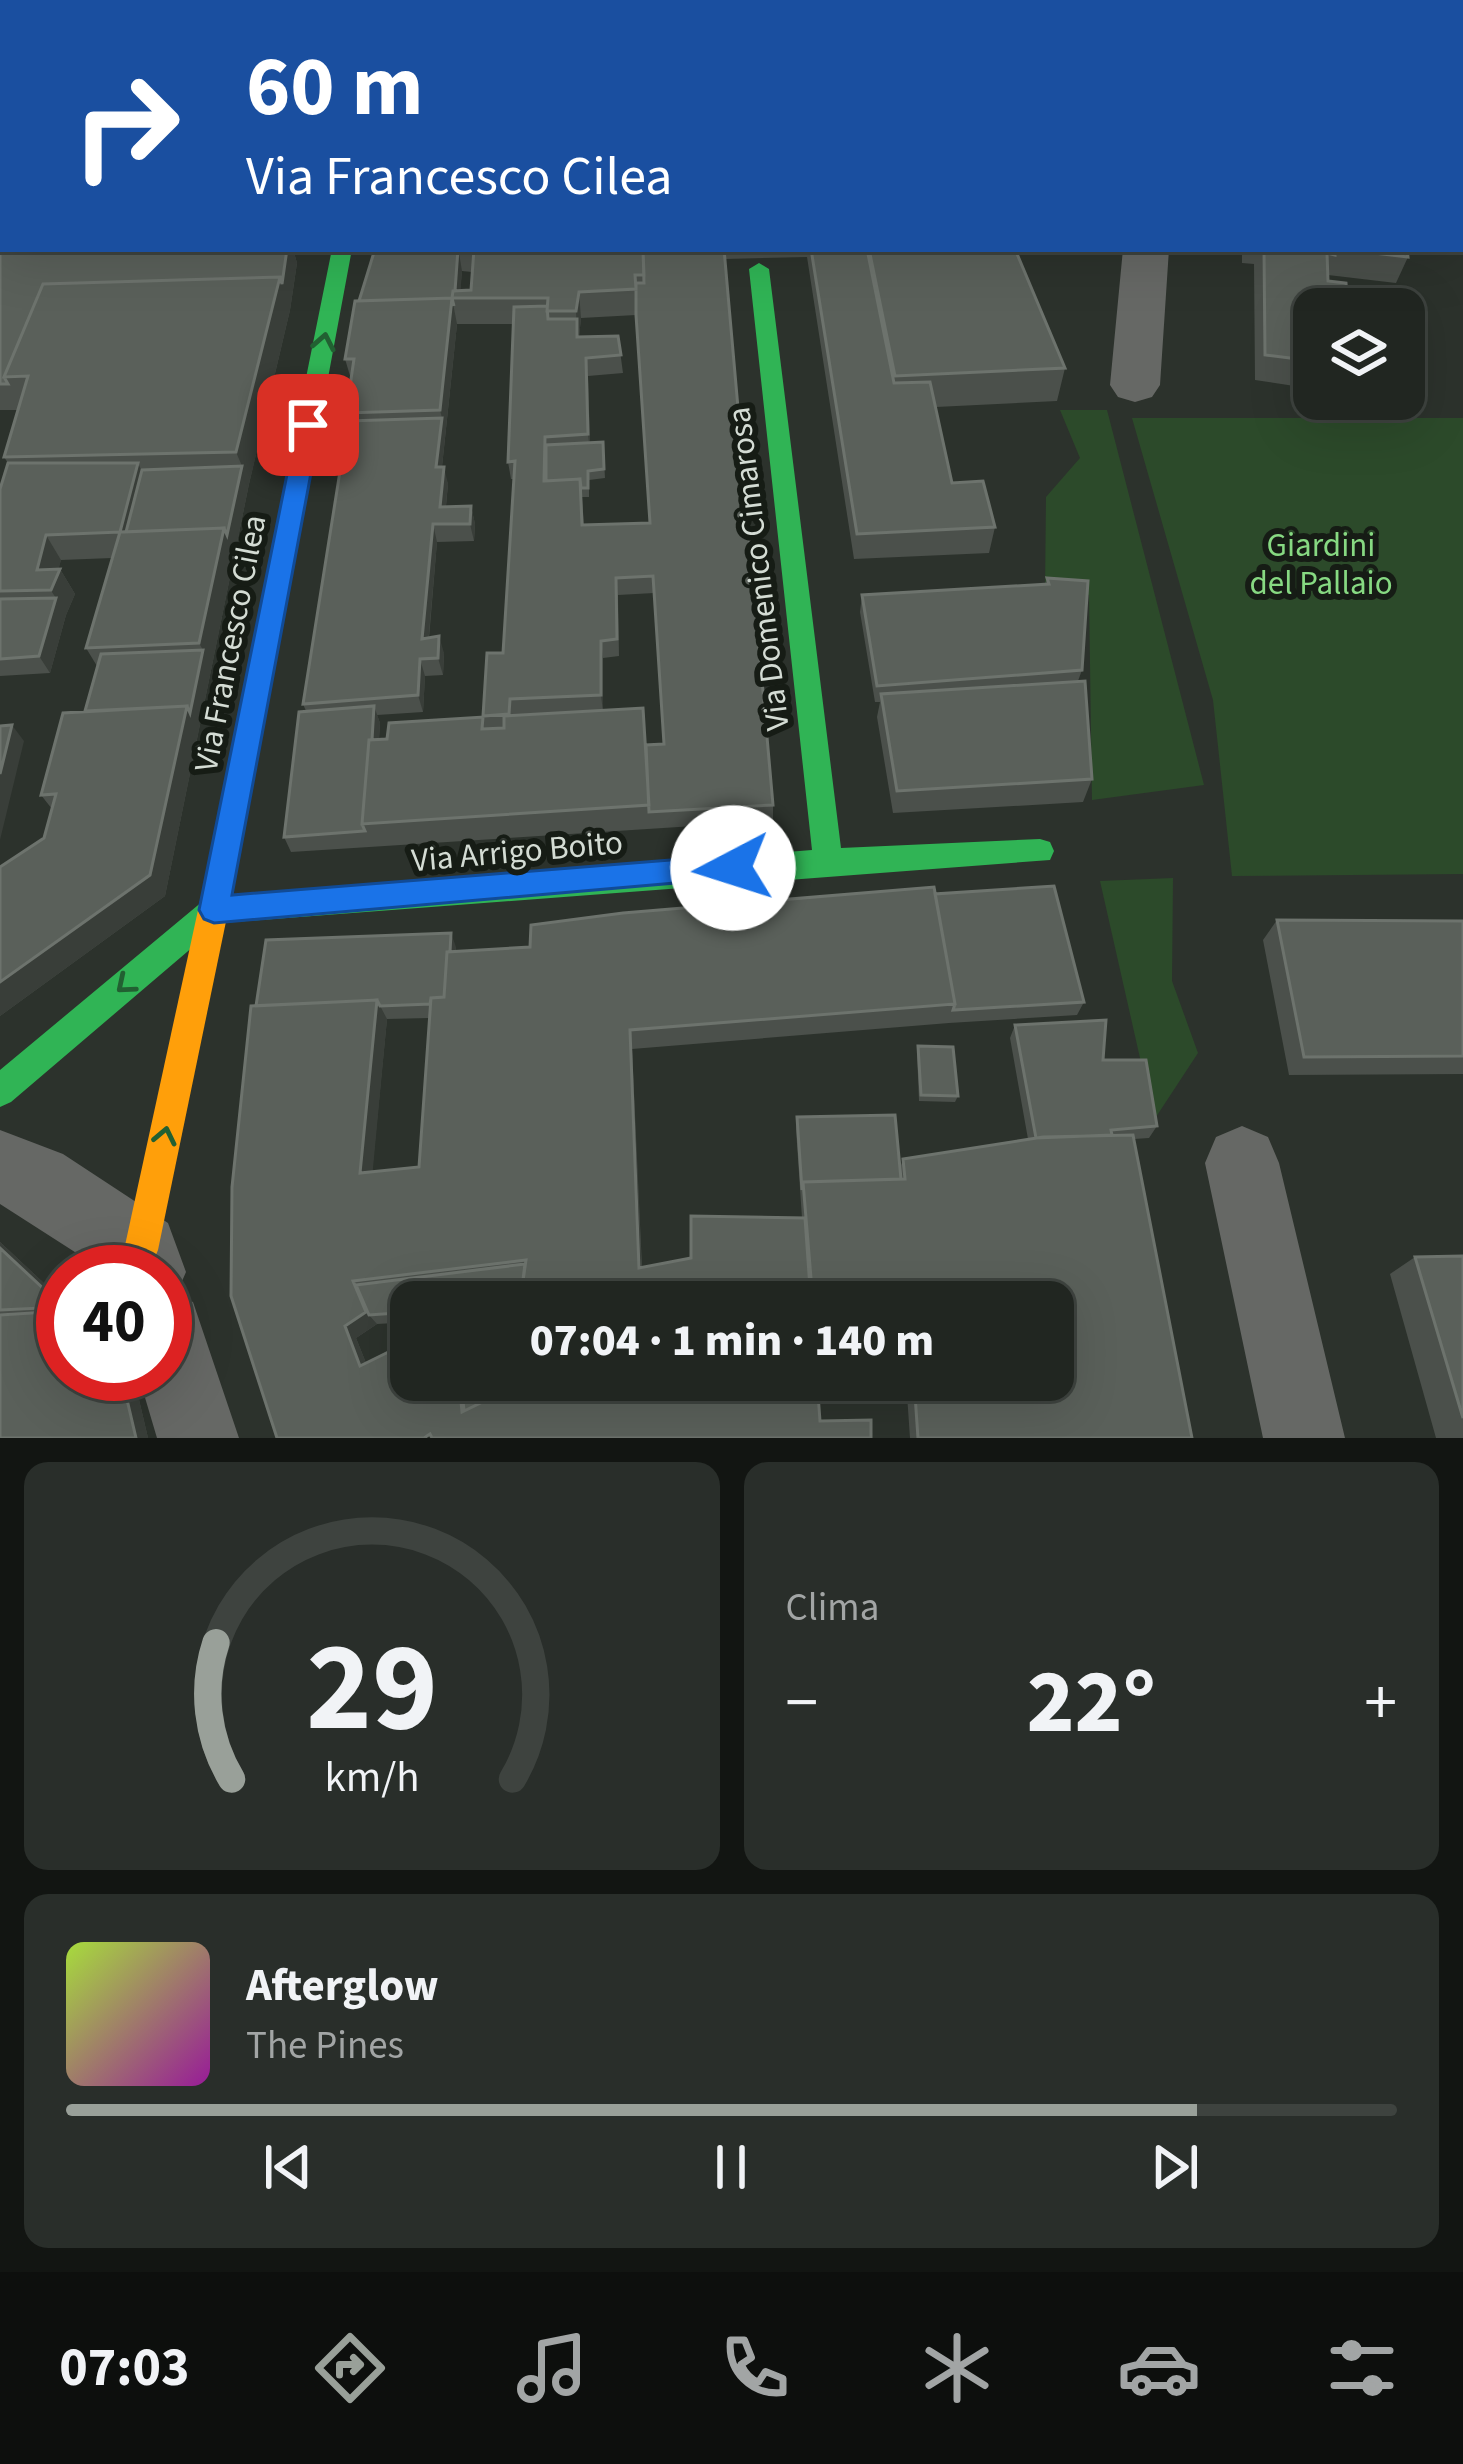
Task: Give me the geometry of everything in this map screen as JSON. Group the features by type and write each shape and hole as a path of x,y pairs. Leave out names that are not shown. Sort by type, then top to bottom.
{"street":[{"name":"Via Francesco Cilea","path":"147,1245 341,252"},
{"path":"1135,385 1146,252"},
{"name":"Via Domenico Cimarosa","path":"759,269 828,861"},
{"name":"Via Arrigo Boito","path":"214,910 828,861 1040,850"},
{"path":"0,1091 214,910"},
{"path":"1242,1163 1304,1438"},
{"path":"0,1167 37,1180 123,1245"},
{"path":"187,1401 198,1438"}],"green space":[{"path":"1060,410 1107,410 1204,785 1092,800 1089,595 1045,592 1046,497 1080,458"},
{"name":"Giardini del Pallaio","path":"1132,418 1463,418 1463,874 1232,876 1213,700"},
{"path":"1173,878 1172,981 1198,1053 1154,1120 1100,881"}],"building":[{"path":"0,252 287,252 282,284 280,277 43,284 4,377 8,384 0,384"},
{"path":"374,252 458,252 452,298 359,301"},
{"path":"474,252 643,252 644,275 635,275 636,289 579,292 576,311 547,311 548,298 452,298 453,291 471,290"},
{"path":"643,252 724,252 773,805 649,812 646,745 664,744 653,576 616,578 617,639 601,641 601,695 510,699 509,714 483,716 487,653 503,653 515,461 508,462 514,307 547,306 548,319 577,319 577,337 618,336 621,355 586,358 588,434 545,437 544,481 580,479 582,525 650,523 636,315 636,283 644,283"},
{"path":"811,252 868,252 894,383 930,382 952,483 983,481 995,527 857,534"},
{"path":"870,252 1016,252 1065,368 895,376"},
{"path":"1264,252 1335,252 1327,253 1328,281 1346,283 1346,288 1293,288 1293,358 1265,355"},
{"path":"1366,252 1407,252 1408,257"},
{"path":"280,277 236,452 4,457 28,376 4,377 43,284"},
{"path":"452,298 440,410 346,413 354,359 345,359 355,301"},
{"path":"442,418 436,467 444,467 440,507 471,506 470,524 433,524 422,639 439,636 438,658 420,659 418,695 303,704 348,421"},
{"path":"603,442 604,469 588,471 588,488 581,488 580,479 546,481 546,445"},
{"path":"8,463 138,463 120,532 46,535 37,570 60,569 51,590 0,591 0,489"},
{"path":"242,466 227,535 224,528 126,532 142,470"},
{"path":"224,528 199,643 86,648 120,532"},
{"path":"1047,578 1088,581 1082,670 877,686 862,595 1049,584"},
{"path":"56,598 39,656 0,659 0,599"},
{"path":"203,650 190,713 187,706 85,711 101,654"},
{"path":"1085,681 1092,779 897,791 881,694"},
{"path":"187,706 150,875 0,982 0,867 44,838 56,794 41,795 63,713"},
{"path":"374,706 365,831 284,837 299,712"},
{"path":"643,708 649,805 362,824 369,740 387,739 389,723 483,717 482,729 504,728 504,716"},
{"path":"12,725 0,774 0,726"},
{"path":"1054,886 1084,1002 953,1010 935,894"},
{"path":"934,887 955,1004 630,1030 639,1268 691,1258 691,1216 805,1218 810,1281 523,1281 526,1260 353,1281 366,1312 345,1326 360,1366 390,1351 390,1401 461,1401 462,1412 484,1401 819,1401 820,1421 871,1420 871,1438 432,1438 430,1434 424,1438 277,1438 231,1296 232,1187 251,1006 377,1000 360,1173 419,1167 431,998 444,997 447,952 530,947 531,925"},
{"path":"1277,920 1463,921 1463,1056 1304,1057"},
{"path":"451,933 444,997 431,998 430,1004 380,1006 377,1000 256,1006 266,940"},
{"path":"1106,1020 1103,1060 1146,1060 1157,1126 1111,1130 1112,1135 1036,1138 1015,1025"},
{"path":"918,1046 953,1047 958,1096 921,1095"},
{"path":"895,1115 901,1179 803,1182 802,1190 797,1117"},
{"path":"1133,1135 1192,1438 918,1438 915,1401 1074,1401 1074,1281 811,1281 803,1182 905,1179 903,1159 1043,1137"},
{"path":"0,1248 36,1282 36,1308 0,1310"},
{"path":"1463,1256 1463,1418 1415,1257"},
{"path":"525,1264 523,1281 390,1281 390,1314 369,1315 356,1285"},
{"path":"36,1313 36,1401 127,1401 136,1438 0,1438 0,1315"},
{"path":"463,1401 484,1401 464,1411"}],"traffic: fast":[{"path":"220,878 341,252"},
{"path":"759,269 828,861"},
{"path":"0,1091 214,910 828,861 1040,851"}],"traffic: slow":[{"path":"142,1245 220,878"}],"route":[{"path":"308,425 214,910 733,868"}]}
